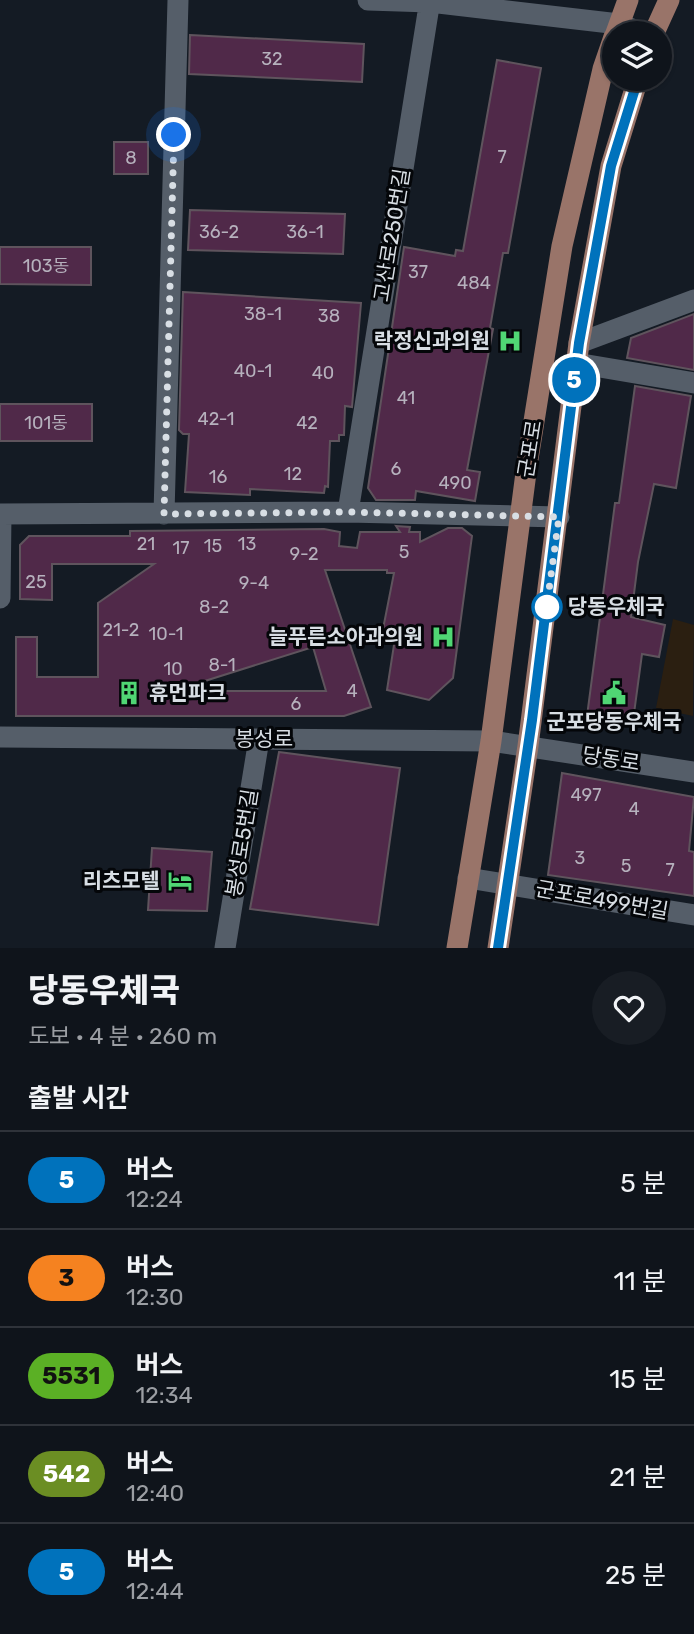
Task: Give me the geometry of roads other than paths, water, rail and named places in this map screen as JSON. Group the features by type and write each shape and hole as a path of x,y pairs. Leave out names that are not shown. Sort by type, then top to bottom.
{"main road":[{"name":"군포로","path":"620,21 628,0"},
{"path":"659,21 669,0"},
{"name":"군포로","path":"457,948 491,741 520,515 562,246 602,73"},
{"name":"군포로","path":"498,948 559,517 578,353 611,166 634,91"}],"street":[{"path":"164,514 178,0"},
{"path":"368,0 430,1 602,29"},
{"name":"고산로250번길","path":"348,512 430,1"},
{"path":"578,353 694,300"},
{"path":"578,353 694,383"},
{"path":"0,598 0,514 348,512 559,517"},
{"name":"봉성로","path":"0,737 491,741 528,746"},
{"name":"봉성로5번길","path":"225,948 259,738"},
{"name":"당동로","path":"528,746 694,772"},
{"name":"군포로499번길","path":"468,878 694,915"}],"place":[{"name":"락정신과의원","path":"510,341"},
{"name":"당동우체국","path":"547,607"},
{"name":"늘푸른소아과의원","path":"443,637"},
{"name":"휴먼파크","path":"129,693"},
{"name":"군포당동우체국","path":"614,693"},
{"name":"리츠모텔","path":"180,881"}]}
